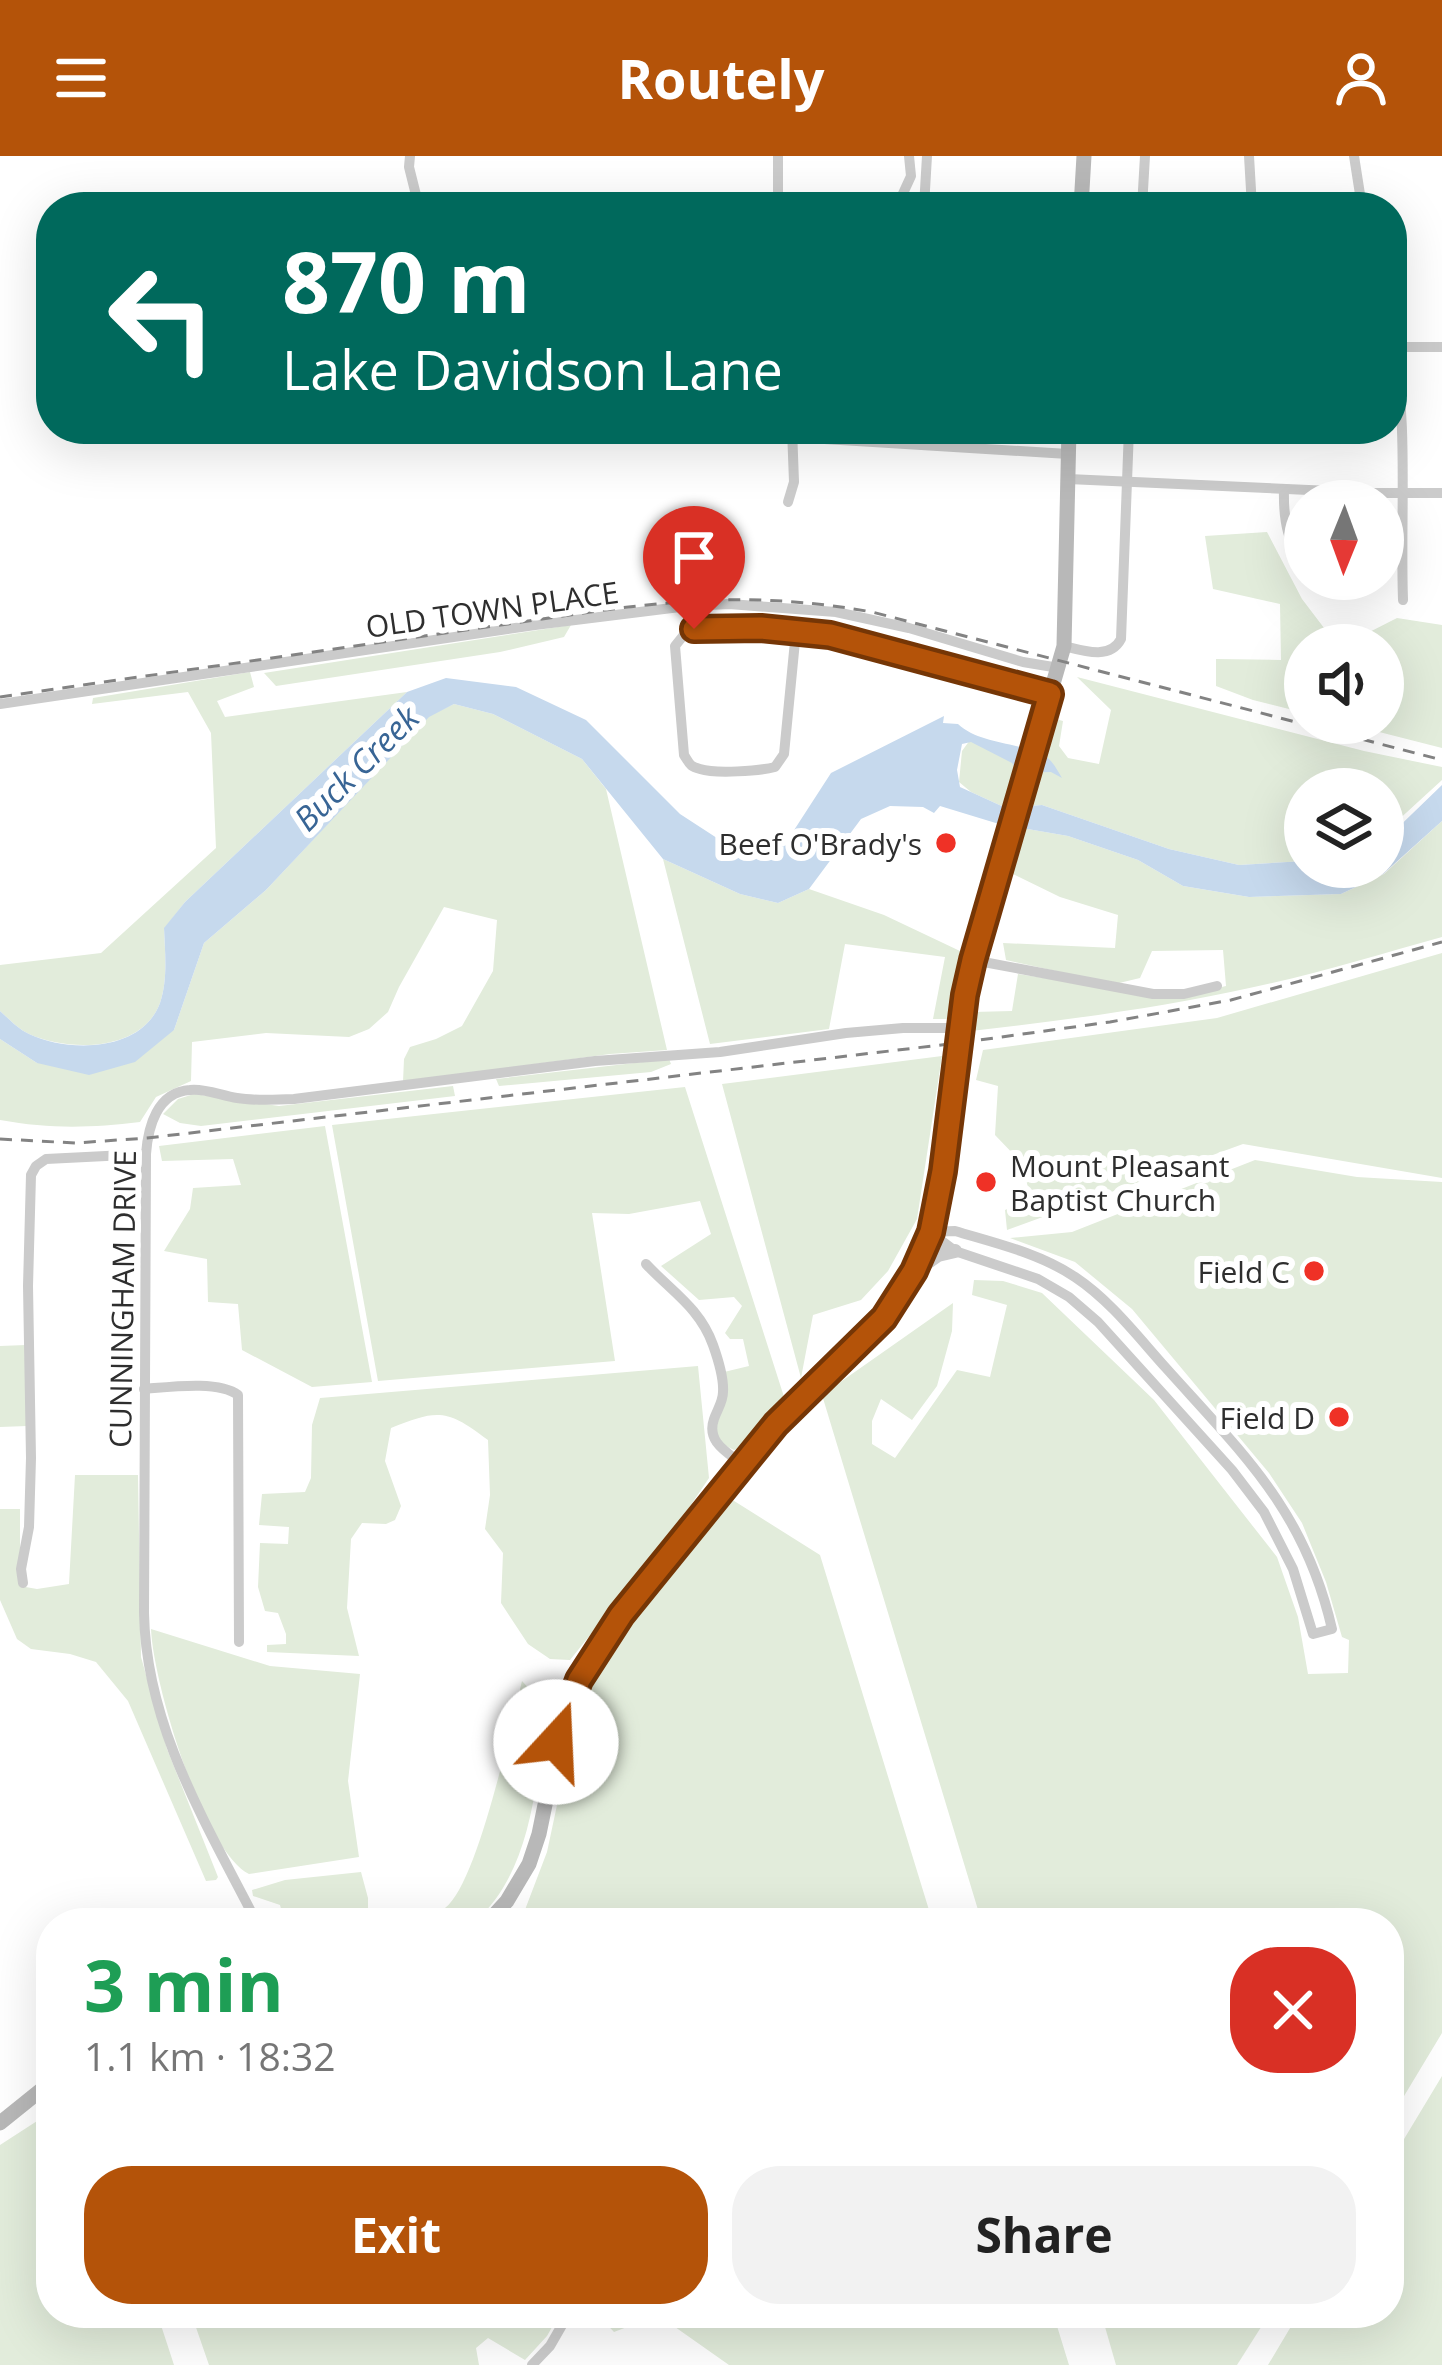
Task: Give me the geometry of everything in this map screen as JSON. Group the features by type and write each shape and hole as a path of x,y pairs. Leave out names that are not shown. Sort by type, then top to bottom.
{"main road":[{"path":"1082,192 1084,156"},
{"path":"501,1908 529,1864 562,1722 587,1666 621,1615 742,1464 893,1306 931,1232 973,960 1064,646 1069,444"},
{"path":"0,2123 36,2094"}],"street":[{"path":"410,156 415,192"},
{"path":"778,156 778,192"},
{"path":"903,192 910,176 909,156"},
{"path":"925,192 927,156"},
{"path":"1143,192 1144,156"},
{"path":"1249,156 1251,192"},
{"path":"1354,156 1360,192"},
{"path":"1407,345 1442,347"},
{"path":"788,502 794,482 792,444"},
{"path":"937,444 1068,454"},
{"path":"1064,646 1098,653 1116,648 1122,633 1128,444"},
{"path":"1402,444 1402,480"},
{"path":"1068,479 1284,489"},
{"path":"1404,493 1442,493"},
{"name":"OLD TOWN PLACE","path":"0,704 708,605 836,612 1059,668"},
{"path":"796,631 786,745 779,763 762,770 701,770 689,763 683,748 675,646 681,635 694,629 796,631 860,642 1050,694"},
{"path":"973,960 1153,994 1184,994 1216,986"},
{"name":"CUNNINGHAM DRIVE","path":"249,1908 180,1769 152,1681 144,1629 146,1154 158,1110 175,1094 191,1089 248,1100 294,1099 846,1034 960,1028"},
{"path":"23,1583 31,1458 31,1175 46,1159 146,1154"},
{"path":"955,1231 1039,1258 1074,1276 1102,1299 1276,1495 1315,1570 1332,1629 1313,1634 1294,1569 1256,1500 1098,1322 1038,1279 955,1251 931,1232 955,1231"},
{"path":"914,1271 938,1255 955,1251"},
{"path":"646,1264 688,1302 711,1339 723,1387 712,1434 720,1448 742,1464"},
{"path":"144,1389 195,1386 234,1390 238,1395 239,1642"},
{"path":"532,2365 560,2328"}],"green space":[{"path":"1267,532 1284,565 1284,600 1303,600 1321,624 1284,624 1284,708 1216,686 1216,659 1281,660 1280,604 1213,589 1205,536"},
{"path":"1397,618 1442,625 1442,748 1404,738 1404,624 1385,624"},
{"path":"571,625 564,637 500,652 276,686 264,673"},
{"path":"250,672 254,687 217,701 225,717 407,692 185,902 164,929 160,1003 138,1031 103,1044 83,1045 25,1032 0,1011 0,965 101,953 216,848 211,733 188,692 92,704 93,698"},
{"path":"1077,677 1284,730 1284,744 1337,744 1442,767 1442,780 1404,815 1404,768 1284,768 1284,862 1239,865 1169,849 1042,805 1006,808 959,782 962,751 970,740 1042,751 1052,718 1063,721 1059,746 1068,758 1099,764 1111,710"},
{"path":"454,704 493,714 582,759 606,789 667,1050 403,1082 410,1047 462,1026 493,971 497,920 444,907 388,1012 369,1029 349,1037 266,1033 192,1042 191,1081 156,1097 140,1122 70,1127 0,1120 0,1039 37,1063 174,1030 204,943 266,890 429,716"},
{"path":"1442,821 1442,937 1219,994 971,1031 973,1012 1012,1011 1018,974 1174,998 1226,986 1223,950 1152,951 1140,978 1115,984 1006,960 1003,943 1115,948 1118,915 1060,897 1011,873 1022,828 1068,836 1138,860 1183,886 1249,897 1404,888 1404,856"},
{"path":"663,859 740,894 778,903 809,889 884,915 960,951 947,1019 933,1019 945,957 845,944 829,1029 710,1044"},
{"path":"1442,953 1442,1178 1243,1144 1007,1230 1005,1210 1031,1198 1021,1162 995,1135 998,1086 976,1080 983,1050 1217,1018"},
{"path":"942,1056 917,1219 888,1271 861,1300 813,1315 801,1378 722,1084"},
{"path":"669,1059 671,1064 651,1072 499,1086 496,1079"},
{"path":"453,1086 455,1096 201,1126 163,1114 178,1099 194,1094 279,1106"},
{"path":"685,1087 785,1400 742,1447 734,1450 718,1442 716,1432 724,1372 749,1366 743,1339 730,1339 725,1333 742,1306 734,1297 699,1300 661,1266 711,1234 700,1201 629,1214 592,1213 615,1361 378,1381 332,1125"},
{"path":"325,1126 372,1382 312,1387 242,1350 238,1304 208,1302 207,1259 164,1251 190,1209 193,1188 241,1185 233,1159 162,1161 159,1146"},
{"path":"1255,1160 1357,1177 1442,1182 1442,2033 1404,2096 1404,1908 977,1908 822,1395 953,1303 952,1331 937,1386 912,1420 881,1399 872,1421 872,1444 895,1458 957,1370 990,1377 1007,1305 972,1295 974,1280 1003,1281 1042,1293 1154,1400 1277,1557 1298,1617 1308,1674 1348,1673 1349,1640 1342,1637 1302,1523 1269,1473 1132,1309 1075,1262 1010,1238 1072,1232"},
{"path":"26,1345 27,1426 0,1427 0,1346"},
{"path":"698,1366 709,1478 672,1533 570,1660 550,1659 528,1644 501,1603 503,1553 485,1529 490,1495 488,1440 442,1415 391,1428 385,1461 401,1506 395,1520 362,1523 351,1539 347,1608 359,1656 267,1652 267,1645 286,1644 286,1634 278,1613 265,1611 258,1587 260,1543 288,1544 289,1527 259,1525 262,1494 305,1492 311,1478 312,1425 320,1398"},
{"path":"75,1475 138,1475 141,1657 167,1749 216,1880 206,1881 128,1701 96,1662 31,1649 17,1639 0,1600 0,1509 20,1509 20,1586 37,1589 69,1584"},
{"path":"731,1499 820,1555 928,1908 526,1908 547,1852 576,1716 595,1665"},
{"path":"151,1629 270,1666 360,1674 348,1781 359,1857 249,1874 231,1859 214,1833 183,1762 161,1686"},
{"path":"522,1681 547,1708 520,1851 488,1908 445,1908 469,1869"},
{"path":"361,1872 368,1908 281,1908 253,1896 252,1890 285,1880"},
{"path":"1442,2076 1442,2365 1268,2365 1290,2328 1404,2328 1404,2139"},
{"path":"36,2122 36,2328 162,2328 174,2365 0,2365 0,2145"},
{"path":"196,2328 552,2328 525,2360 488,2338 476,2348 479,2365 209,2365"},
{"path":"676,2328 1058,2328 1069,2365 729,2365"},
{"path":"1105,2328 1260,2328 1237,2365 1116,2365"}],"water":[{"name":"Buck Creek","path":"446,678 516,687 586,720 680,814 747,851 771,852 787,841 831,773 944,716 943,723 958,724 1052,762 1062,778 1051,772 1018,773 1012,763 971,742 962,744 957,770 960,787 1006,808 1042,805 1169,849 1239,865 1284,862 1284,888 1354,888 1341,894 1249,897 1183,886 1138,860 1068,836 999,824 940,806 934,813 923,807 890,806 861,819 809,889 778,903 740,894 663,859 582,759 493,714 454,704 429,717 266,890 204,943 174,1030 135,1062 89,1075 37,1063 0,1039 0,1011 29,1034 64,1044 103,1044 138,1031 160,1003 164,928 185,902 407,692"},
{"path":"1442,785 1442,821 1404,855 1404,822"}],"railway":[{"path":"0,697 605,610 707,600 771,600 872,612 1442,760"},
{"path":"0,1139 75,1143 147,1138 958,1043 1231,1000 1442,942"}],"place":[{"name":"Beef O'Brady's","path":"946,843"},
{"name":"Mount Pleasant Baptist Church","path":"986,1182"},
{"name":"Field C","path":"1314,1271"},
{"name":"Field D","path":"1339,1417"}],"route":[{"path":"556,1742 579,1680 621,1615 776,1424 884,1318 914,1271 931,1232 943,1171 973,960 1050,694 830,635 761,628 694,629"}]}
